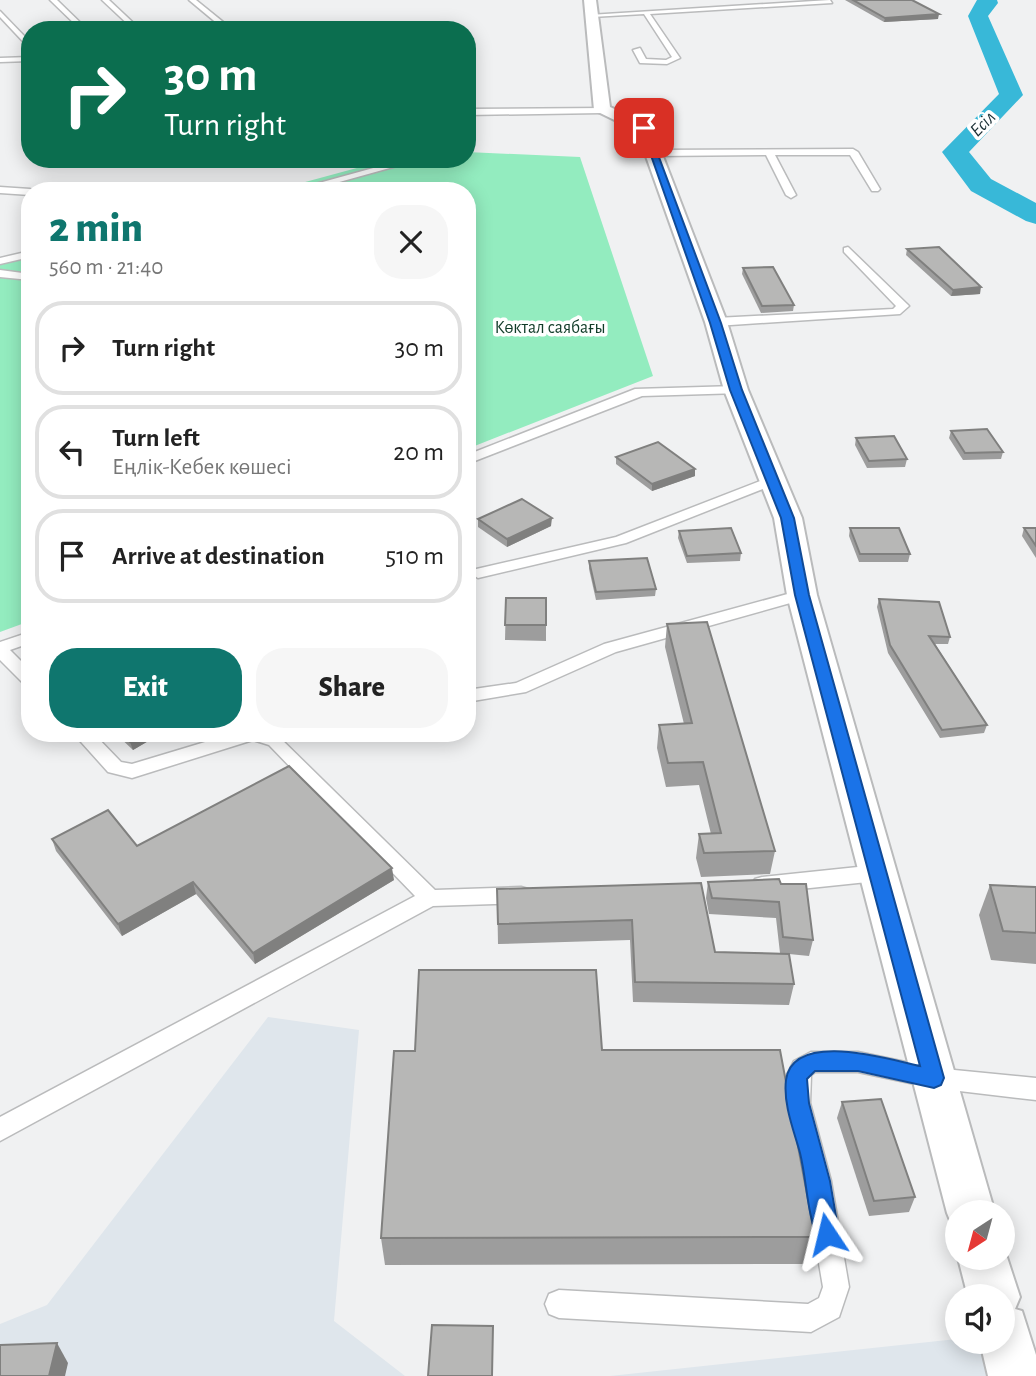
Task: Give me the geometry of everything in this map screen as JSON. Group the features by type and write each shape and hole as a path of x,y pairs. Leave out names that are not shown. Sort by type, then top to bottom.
{"street":[{"path":"591,8 603,110 644,128 716,323 736,390 788,518 802,595 967,1200"},
{"path":"1009,1354 1015,1376"}],"lane":[{"path":"53,0 75,21"},
{"path":"105,0 128,21"},
{"path":"192,0 219,21"},
{"path":"591,8 647,13 830,2"},
{"path":"0,13 21,37"},
{"path":"637,50 643,61 667,62 676,58 647,13"},
{"path":"0,60 21,60"},
{"path":"0,72 11,60"},
{"path":"476,112 603,110"},
{"path":"655,153 853,152 875,189"},
{"path":"769,153 790,194"},
{"path":"330,182 383,168"},
{"path":"0,190 21,191"},
{"path":"716,323 897,312 903,306 848,250"},
{"path":"0,261 21,256"},
{"path":"0,273 21,277"},
{"path":"476,456 640,392 736,390"},
{"path":"478,573 621,540 773,480"},
{"path":"476,695 520,688 610,649 802,595"},
{"path":"21,641 0,649 21,671"},
{"path":"91,742 115,767 132,771 227,742"},
{"path":"276,742 430,898"},
{"path":"746,886 877,873"},
{"path":"0,1130 430,898 540,894"},
{"path":"559,1304 811,1318 829,1307 836,1287 818,1181 798,1103 797,1079 802,1068 811,1062 858,1062 934,1078 1036,1089"}],"shaded area":[{"path":"268,1017 359,1030 334,1321 405,1376 0,1376 0,1324 47,1305"},
{"path":"945,1340 945,1354 982,1354 986,1376 610,1376"}],"green space":[{"name":"Көктал саябағы","path":"476,152 580,157 653,376 476,445 476,182 305,182 357,168 476,168"},
{"path":"21,258 21,624 0,632 0,264"}],"building":[{"path":"853,0 912,0 939,14 885,18"},
{"path":"939,247 981,287 953,290 907,249"},
{"path":"773,267 794,305 762,306 743,268"},
{"path":"987,429 1003,452 965,453 951,431"},
{"path":"894,436 907,459 869,461 856,438"},
{"path":"658,442 695,469 652,484 616,457"},
{"path":"522,499 552,518 507,539 478,519"},
{"path":"731,528 741,553 687,556 679,531"},
{"path":"850,528 899,528 910,554 860,554"},
{"path":"1024,528 1036,528 1036,546"},
{"path":"647,558 656,589 596,592 589,561"},
{"path":"506,598 546,598 546,625 505,625"},
{"path":"879,599 939,602 950,637 929,636 987,725 942,730 890,645"},
{"path":"707,622 775,851 704,853 699,834 721,833 703,762 668,763 659,725 692,723 667,624"},
{"path":"289,766 392,868 253,953 193,882 118,924 52,839 108,810 137,846"},
{"path":"779,879 781,884 806,884 813,940 783,937 779,902 712,898 708,882"},
{"path":"701,883 715,952 789,954 794,984 635,982 632,920 498,924 497,889"},
{"path":"990,885 1036,887 1036,933 1003,931"},
{"path":"419,970 596,970 602,1050 780,1050 815,1237 381,1238 394,1051 415,1051"},
{"path":"881,1099 915,1197 874,1201 842,1102"},
{"path":"432,1325 493,1326 492,1376 428,1376"},
{"path":"57,1343 49,1376 0,1376 0,1345"}],"waterway":[{"name":"Есіл","path":"987,0 988,3 978,16 1011,95 955,152 981,185 1036,215"}],"route":[{"path":"644,128 716,323 736,390 788,518 802,595 934,1078 858,1062 811,1062 802,1068 797,1079 798,1103 818,1181 827,1234"}]}
